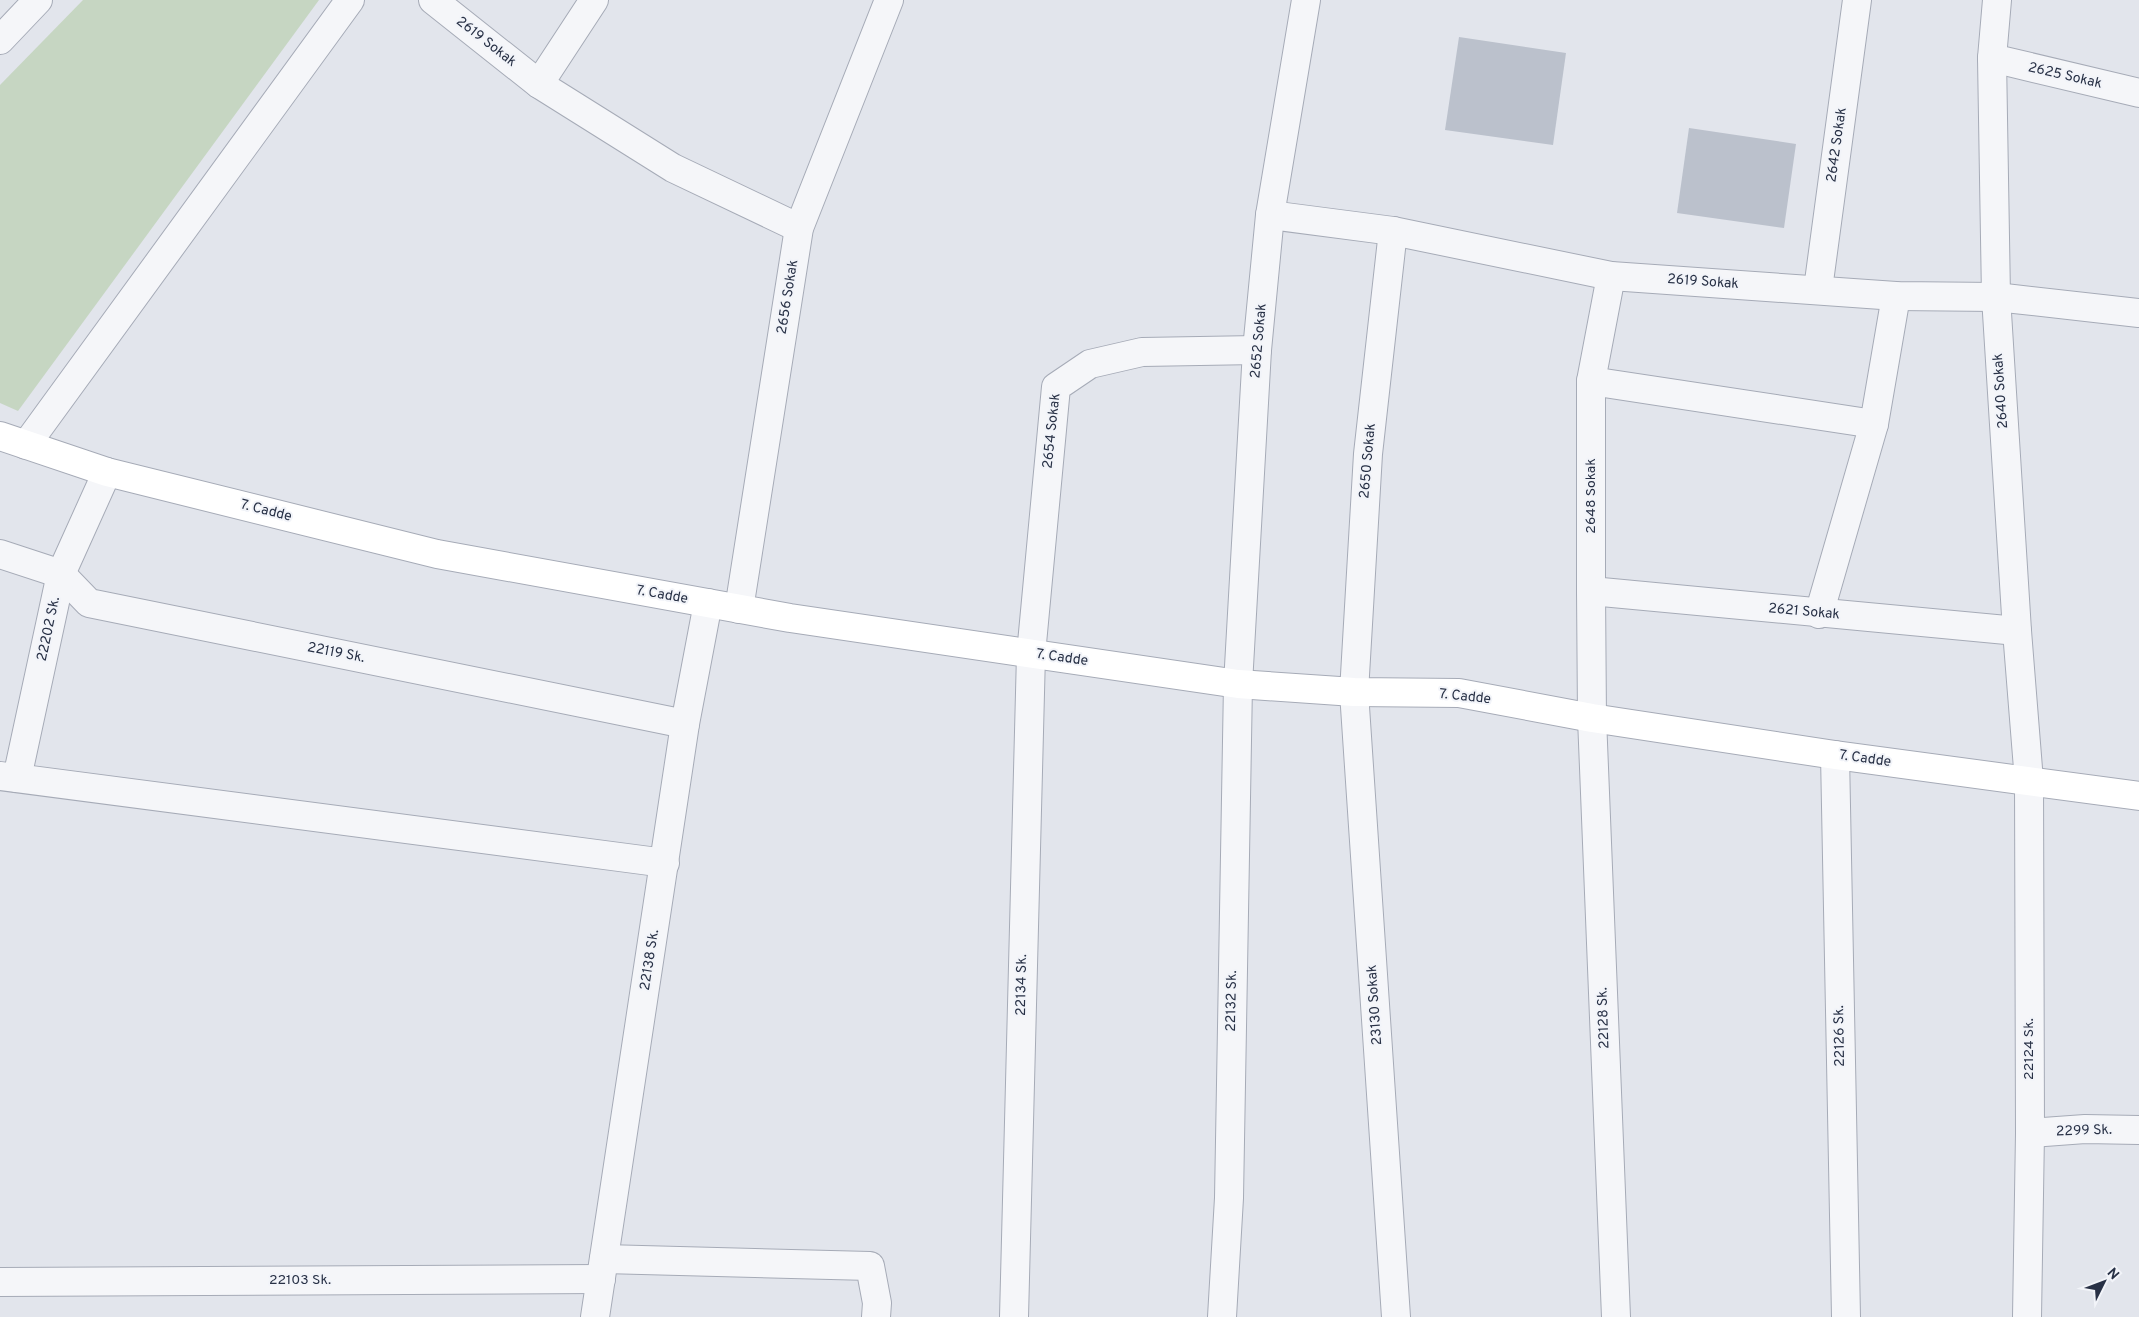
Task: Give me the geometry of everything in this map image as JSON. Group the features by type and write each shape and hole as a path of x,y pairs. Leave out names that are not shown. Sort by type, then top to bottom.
{"street":[{"path":"0,40 38,0"},
{"path":"26,445 350,0"},
{"name":"2619 Sokak","path":"433,0 539,84 673,168 799,228"},
{"path":"539,84 594,0"},
{"name":"2656 Sokak","path":"739,609 799,228 889,0"},
{"name":"2652 Sokak","path":"1238,684 1257,350 1270,215 1306,0"},
{"name":"2642 Sokak","path":"1818,289 1857,0"},
{"name":"2640 Sokak","path":"1997,0 1992,58 1996,297 2017,631 2029,781"},
{"name":"2625 Sokak","path":"1992,58 2139,93"},
{"name":"2619 Sokak","path":"1270,215 1393,231 1611,276 1818,289 1896,296 1996,297 2139,313"},
{"name":"2650 Sokak","path":"1354,692 1368,454 1393,231"},
{"name":"2648 Sokak","path":"1592,718 1591,381 1611,276"},
{"path":"1819,614 1874,424 1896,296"},
{"name":"2654 Sokak","path":"1030,654 1056,386 1090,364 1142,352 1257,350"},
{"path":"1591,381 1874,424"},
{"name":"7. Cadde","path":"0,436 107,472 437,554 739,609 1238,684 1354,692 1459,693 1592,718 1835,755 2139,796"},
{"name":"22202 Sk.","path":"8,777 61,574 107,472"},
{"name":"22119 Sk.","path":"0,554 61,574 89,603 686,724"},
{"name":"2621 Sokak","path":"1591,591 1819,614 2017,631"},
{"name":"22138 Sk.","path":"595,1317 686,724 708,603"},
{"name":"22134 Sk.","path":"1014,1317 1030,654"},
{"name":"22132 Sk.","path":"1222,1317 1229,1188 1238,684"},
{"name":"23130 Sokak","path":"1354,692 1396,1317"},
{"name":"22128 Sk.","path":"1592,718 1616,1317"},
{"name":"22126 Sk.","path":"1835,755 1846,1317"},
{"path":"8,777 665,863"},
{"name":"22124 Sk.","path":"2027,1317 2030,1133 2029,781"},
{"name":"2299 Sk.","path":"2030,1133 2085,1128 2139,1130"},
{"name":"22103 Sk.","path":"0,1282 602,1269 870,1266 877,1303 876,1317"}],"green space":[{"path":"83,0 319,0 18,411 0,403 0,85"}],"building":[{"path":"1459,37 1566,53 1553,145 1445,130"},
{"path":"1689,128 1796,144 1784,228 1677,213"}]}
